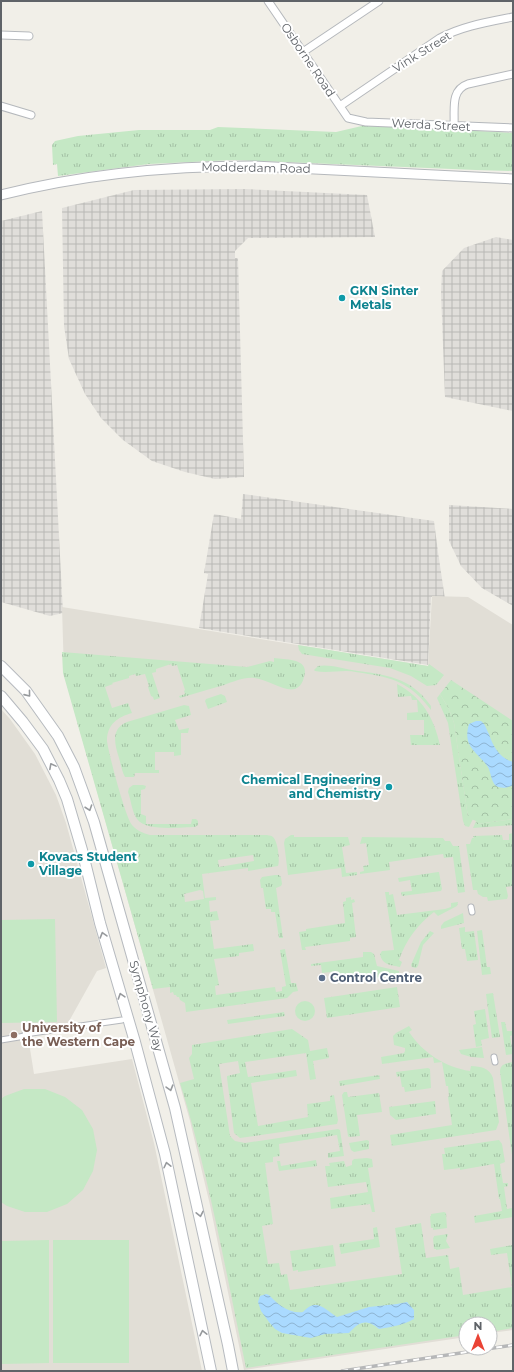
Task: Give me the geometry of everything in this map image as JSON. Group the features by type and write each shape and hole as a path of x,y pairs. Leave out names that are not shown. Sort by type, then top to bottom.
{"main road":[{"name":"Symphony Way","path":"1,666 26,691 58,736 74,767 94,822 176,1108 233,1371"},
{"name":"Symphony Way","path":"1,696 24,722 43,749 59,780 67,800 163,1147 211,1371"}],"street":[{"name":"Osborne Road","path":"268,1 348,118"},
{"path":"303,52 379,1"},
{"name":"Vink Street","path":"340,106 449,33 466,27 513,17"},
{"path":"1,35 29,36"},
{"path":"454,126 458,89 468,84 513,74"},
{"path":"1,106 31,115"},
{"name":"Werda Street","path":"348,118 366,122 513,128"},
{"name":"Modderdam Road","path":"1,195 56,183 131,172 215,166 261,166 513,179"},
{"path":"1,1040 25,1036 24,1034 28,1033 122,1020"}],"shaded area":[{"path":"245,189 367,195 375,237 248,238 235,251 235,258 238,258 244,477 215,479 185,472 152,461 123,440 101,418 85,394 69,359 64,326 62,208 134,190"},
{"path":"42,211 63,613 50,616 1,602 1,221"},
{"path":"496,237 513,240 513,411 445,397 441,293 442,271 464,248"},
{"path":"243,494 434,521 445,599 431,597 428,665 199,628 208,574 204,573 214,514 241,519"},
{"path":"449,505 513,509 513,606 482,588 461,566 449,541"},
{"path":"432,596 468,597 513,625 513,1330 498,1332 498,1316 458,1316 458,1338 244,1370 210,1205 190,1121 64,674 62,607 428,666"},
{"name":"University of the Western Cape","path":"1,709 35,754 56,795 66,823 106,968 97,971 68,1023 27,1030 34,1074 132,1059 154,1143 202,1371 1,1371"}],"green space":[{"path":"366,125 513,133 513,171 233,160 149,164 58,176 57,164 53,165 52,145 55,141 78,136 139,130 210,130 218,127 336,132"},
{"path":"298,645 428,666 429,664 444,675 436,685 427,686 411,676 390,668 302,654"},
{"path":"62,652 247,667 270,661 274,662 274,658 296,661 304,666 305,671 303,681 300,686 295,689 286,689 259,679 246,678 180,698 179,696 185,694 185,690 177,665 172,666 171,664 156,669 156,672 152,673 160,698 154,700 151,696 145,674 136,676 135,674 129,676 129,678 112,683 113,684 105,687 112,708 128,703 132,713 114,722 109,730 107,741 122,798 129,819 134,827 140,832 150,835 267,835 272,836 275,839 279,856 278,866 248,871 248,868 202,874 205,898 216,897 216,900 209,901 210,912 217,911 219,920 210,921 214,949 253,944 254,951 239,953 239,956 214,959 219,985 215,986 216,995 275,987 276,992 282,991 282,987 286,986 280,950 285,949 291,983 296,983 298,991 293,992 287,998 186,1012 185,1003 180,1000 179,997 174,995 173,992 170,993 170,987 153,989 63,673","holes":["253,855 254,861 219,867 218,860","200,890 203,891 204,899 185,902 184,894"]},
{"path":"318,666 335,666 396,679 414,688 431,706 431,710 418,695 403,684 387,678 351,671 315,671 314,670"},
{"path":"451,680 513,721 513,819 477,824 476,821 471,819 471,817 468,817 454,723 449,709 440,694"},
{"path":"397,684 413,695 426,709 434,726 440,745 411,745 410,735 424,735 424,720 407,720 407,713 418,712 417,700 412,700 411,696 398,697"},
{"path":"221,694 225,696 227,702 208,709 205,701 206,699"},
{"path":"440,694 449,709 454,723 468,817 473,819 469,827 465,826 463,821 448,723 437,698"},
{"path":"184,705 189,706 191,715 175,720 179,730 189,728 188,733 181,733 181,755 174,756 174,752 155,752 155,770 159,770 159,773 135,773 134,777 125,777 115,743 118,729 127,722"},
{"path":"133,785 146,786 145,789 141,790 141,814 146,816 146,824 191,824 192,819 196,819 198,821 198,825 195,827 164,828 148,826 142,823 137,819 134,813 128,792 129,788"},
{"path":"513,819 513,825 473,828 476,821 477,824"},
{"path":"513,833 513,889 512,886 506,887 508,896 507,899 488,901 487,897 483,897 478,894 477,890 473,890 466,844 470,844 472,838 474,838 473,836 502,835 503,840 509,840 509,834"},
{"path":"291,835 294,835 294,837 348,837 350,845 342,847 346,873 357,872 357,875 342,877 341,868 288,875 284,843 285,839"},
{"path":"362,837 443,838 445,841 450,841 453,846 459,846 465,892 458,893 453,857 444,858 443,854 389,862 390,870 360,874 360,872 364,871 363,866 369,865 366,843 360,844"},
{"path":"439,872 442,889 441,891 402,896 401,892 412,891 410,880 399,882 398,878"},
{"path":"279,875 281,877 282,884 276,888 283,938 279,938 275,912 271,912 271,909 266,909 263,888 261,888 260,880 262,877"},
{"path":"385,892 389,892 389,895 393,894 397,915 445,909 451,907 451,903 458,902 457,906 438,916 434,912 422,922 409,939 402,953 399,960 402,962 400,967 390,965 385,962 381,958 380,954 382,951 394,950"},
{"path":"351,897 351,900 354,899 355,902 352,903 356,937 350,938 350,941 305,947 306,950 302,950 299,932 306,931 306,929 345,923 343,902 346,901 346,898"},
{"path":"463,913 464,923 441,929 444,922"},
{"path":"55,919 57,1022 1,1023 1,920"},
{"path":"465,927 465,932 474,931 478,960 467,961 465,949 462,949 459,928"},
{"path":"482,930 487,967 490,967 491,974 482,975 477,931"},
{"path":"430,931 434,933 423,945 418,966 416,968 412,967 411,965 421,942"},
{"path":"363,952 371,952 374,954 377,966 399,971 399,975 333,984 331,972 322,973 321,965 311,966 311,964 363,957"},
{"path":"397,987 400,1007 327,1018 324,998"},
{"path":"493,993 500,1037 492,1038 486,994"},
{"path":"305,1001 312,1004 315,1011 312,1018 305,1021 298,1018 295,1011 298,1004"},
{"path":"485,1009 489,1038 481,1040 482,1046 476,1047 473,1025 476,1024 474,1011"},
{"path":"284,1012 285,1016 228,1024 227,1020"},
{"path":"501,1022 505,1022 507,1031 512,1031 513,1035 510,1036 513,1054 506,1055"},
{"path":"409,1026 412,1030 409,1032 415,1040 435,1058 452,1066 470,1071 471,1066 481,1067 491,1074 493,1078 499,1122 496,1130 392,1146 390,1135 452,1125 448,1086 446,1086 442,1062 434,1063 433,1057 382,1064 381,1057 404,1053 405,1048 394,1045 393,1036"},
{"path":"292,1029 308,1040 310,1051 327,1048 329,1058 313,1061 316,1079 310,1080 306,1053 245,1062 248,1077 296,1070 297,1076 251,1083 258,1126 308,1117 307,1104 330,1101 330,1096 334,1095 338,1120 337,1124 240,1138 234,1133 227,1078 227,1076 240,1073 238,1061 219,1064 230,1136 235,1141 245,1143 338,1129 340,1130 344,1156 328,1158 328,1153 340,1151 337,1135 279,1144 280,1156 273,1157 273,1162 265,1163 273,1224 262,1226 268,1264 279,1263 281,1275 287,1274 290,1290 402,1274 395,1228 421,1223 426,1258 448,1255 450,1269 459,1267 463,1295 512,1287 507,1253 491,1255 490,1249 513,1245 513,1328 498,1331 498,1316 458,1316 458,1336 246,1368 200,1153 180,1083 194,1079 189,1058 192,1054 192,1045"},
{"path":"482,1047 484,1058 471,1057 461,1054 459,1050"},
{"path":"513,1062 513,1162 500,1069 506,1063"},
{"path":"430,1069 431,1088 405,1092 404,1087 402,1087 400,1076 397,1077 396,1072"},
{"path":"379,1075 380,1079 340,1086 339,1081"},
{"path":"24,1089 45,1089 65,1097 82,1110 93,1129 97,1150 93,1171 83,1190 67,1204 47,1212 25,1212 7,1206 1,1202 1,1099"},
{"path":"344,1092 347,1092 348,1097 379,1093 382,1112 357,1115 360,1136 348,1136 342,1095"},
{"path":"435,1101 436,1114 396,1120 390,1115 389,1107"},
{"path":"499,1140 502,1144 505,1162 500,1164 503,1183 508,1183 508,1186 504,1187 507,1209 512,1208 513,1217 475,1223 474,1216 502,1211 494,1164 460,1170 460,1168 444,1170 442,1154 445,1154 444,1148"},
{"path":"369,1141 369,1149 354,1152 351,1150 349,1143"},
{"path":"354,1159 372,1159 373,1167 368,1168 375,1212 372,1212 370,1204 331,1209 330,1198 368,1192 366,1182 328,1187 325,1166 330,1166 329,1163 344,1161 346,1167 352,1165 352,1161"},
{"path":"316,1160 317,1166 279,1171 277,1161 280,1161 281,1166"},
{"path":"446,1213 447,1228 433,1230 433,1228 431,1228 431,1214"},
{"path":"377,1227 380,1247 341,1254 339,1244 374,1239 373,1228"},
{"path":"448,1234 446,1241 450,1248 434,1249 434,1236"},
{"path":"49,1240 49,1363 1,1364 1,1241"},
{"path":"53,1240 129,1240 129,1363 53,1363"},
{"path":"333,1245 336,1266 298,1272 298,1270 293,1271 290,1251"}],"water":[{"path":"476,721 481,721 484,724 493,743 501,755 513,762 513,785 504,788 495,785 488,767 469,743 467,732 469,724"},
{"path":"266,1294 280,1305 293,1312 303,1312 313,1305 317,1305 325,1308 337,1317 369,1307 407,1302 414,1310 414,1319 393,1327 379,1329 370,1323 363,1323 356,1326 349,1333 325,1334 311,1338 282,1333 275,1329 261,1311 258,1302 260,1296"}],"railway":[{"path":"342,1371 513,1345"}],"place":[{"name":"GKN Sinter Metals","path":"342,298"},
{"name":"Chemical Engineering and Chemistry","path":"389,787"},
{"name":"Kovacs Student Village","path":"31,864"},
{"name":"Control Centre","path":"322,978"},
{"name":"University of the Western Cape","path":"14,1035"}]}
